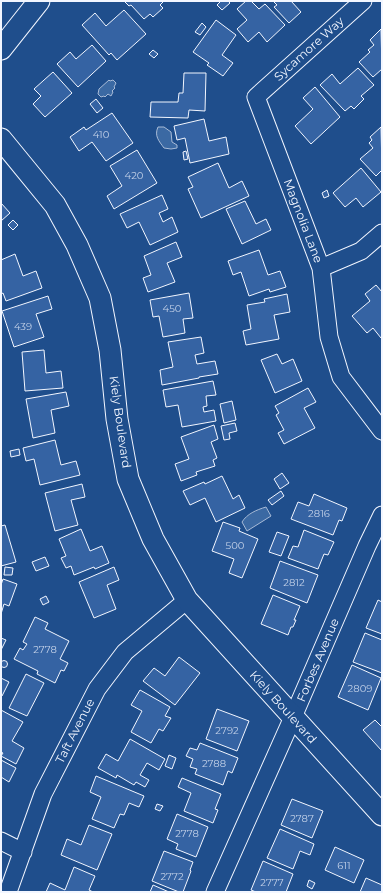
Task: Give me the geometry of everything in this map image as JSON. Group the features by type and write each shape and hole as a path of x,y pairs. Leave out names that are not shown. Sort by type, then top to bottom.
{"main road":[{"path":"1,49 39,1"},
{"name":"Kiely Boulevard","path":"1,139 55,205 77,245 100,298 110,350 117,419 128,479 153,539 187,600 382,816"}],"street":[{"name":"Sycamore Way","path":"256,97 363,1"},
{"name":"Magnolia Lane","path":"256,97 321,268 329,337 341,376 382,431"},
{"path":"321,268 361,251 382,233"},
{"name":"Forbes Avenue","path":"215,892 382,515"},
{"name":"Taft Avenue","path":"8,892 43,794 97,689 124,652 187,600"},
{"path":"1,841 23,852"}],"water":[{"path":"109,80 113,80 116,83 115,88 112,91 111,96 108,94 105,97 101,97 98,94 99,89"},
{"path":"158,127 164,127 171,132 172,142 177,145 177,148 164,148 157,136"},
{"path":"266,507 271,516 247,531 242,522 244,519 259,509"}],"building":[{"path":"124,1 164,1 160,5 163,8 153,17 150,14 144,19 131,5 129,6"},
{"path":"221,1 228,1 230,3 222,10 217,5"},
{"path":"246,1 251,1 259,9 265,4 285,25 267,42 259,32 248,42 237,29 247,20 237,9"},
{"path":"273,1 291,1 301,12 289,23 274,7 277,5"},
{"path":"124,10 146,34 117,60 111,53 109,55 82,25 95,13 106,26"},
{"path":"216,20 236,35 222,55 233,63 223,76 207,65 209,63 193,52"},
{"path":"202,23 206,27 200,35 195,32"},
{"path":"381,29 382,69 373,77 359,62 370,52 368,50 374,45 370,40"},
{"path":"92,45 106,61 78,87 57,64 70,52 76,59"},
{"path":"153,50 158,54 154,58 149,54"},
{"path":"358,68 374,85 361,96 364,99 354,109 351,106 345,111 320,85 332,74 340,84"},
{"path":"53,72 72,93 45,117 33,104 41,96 34,89"},
{"path":"184,73 206,73 205,111 189,110 188,118 150,117 151,102 178,102 179,93 183,93"},
{"path":"315,87 340,117 311,144 295,126 313,109 303,98"},
{"path":"96,99 103,108 97,113 90,104"},
{"path":"112,113 133,143 106,161 92,142 79,151 70,137 84,127 86,130"},
{"path":"204,119 209,141 226,137 229,154 190,163 185,138 177,140 174,126"},
{"path":"381,127 382,170 376,176 360,159 373,148 369,143 372,140 370,137"},
{"path":"137,150 157,183 114,209 107,196 122,186 110,166"},
{"path":"186,151 188,159 184,160 183,152"},
{"path":"218,163 229,188 242,181 249,196 201,218 188,189 193,187 188,177"},
{"path":"361,168 381,192 363,207 356,198 345,207 333,193"},
{"path":"327,190 329,196 324,198 322,193"},
{"path":"162,195 168,209 159,213 163,222 172,217 178,232 150,245 139,222 127,228 120,214"},
{"path":"245,201 256,224 266,219 271,230 242,244 226,209"},
{"path":"1,203 10,213 1,221"},
{"path":"13,220 18,225 13,230 8,225"},
{"path":"176,242 182,257 167,263 175,282 148,292 143,278 151,275 144,256"},
{"path":"259,250 268,275 280,271 286,287 270,292 269,289 249,296 241,272 233,275 228,261"},
{"path":"15,254 23,276 36,271 42,288 6,301 3,293 1,294 1,260"},
{"path":"376,285 382,292 381,338 373,328 367,333 352,316 370,301 365,294"},
{"path":"189,293 193,318 183,319 185,333 163,337 159,316 153,317 150,300"},
{"path":"287,294 290,312 274,315 279,339 246,345 243,331 251,329 247,305 265,302 264,299"},
{"path":"48,296 52,309 36,314 44,337 14,347 2,311"},
{"path":"201,337 204,353 195,355 197,364 215,361 218,374 162,385 160,370 173,367 168,342"},
{"path":"44,350 46,373 61,371 63,388 25,391 22,352"},
{"path":"277,354 282,364 293,359 302,381 275,393 261,360"},
{"path":"213,381 216,395 206,396 207,406 203,407 204,412 214,410 216,421 182,427 178,405 166,407 163,390"},
{"path":"308,388 316,402 304,408 315,428 284,444 278,433 284,430 276,415 279,413 275,406"},
{"path":"66,392 69,406 51,410 55,433 33,438 26,399"},
{"path":"232,401 236,420 224,423 220,404"},
{"path":"235,423 237,431 229,433 230,439 224,440 221,426"},
{"path":"214,425 218,439 211,442 217,458 213,460 215,466 196,472 197,475 181,481 175,464 189,459 181,437"},
{"path":"55,440 61,465 76,461 80,475 40,485 34,459 26,461 23,448"},
{"path":"19,449 20,455 11,457 10,451"},
{"path":"282,473 289,483 280,489 274,479"},
{"path":"222,476 233,499 239,495 245,508 216,522 205,498 190,505 183,491 204,482 205,484"},
{"path":"82,484 85,497 71,500 78,525 55,531 45,493"},
{"path":"281,491 284,496 272,505 268,500"},
{"path":"314,494 347,508 342,521 339,520 333,535 291,519 298,502 309,506"},
{"path":"223,522 240,528 239,531 258,539 242,578 229,573 234,559 212,551"},
{"path":"5,525 16,562 1,566 1,526"},
{"path":"81,529 90,551 102,546 109,563 74,575 71,566 66,568 61,558 66,556 59,539"},
{"path":"304,530 334,542 328,555 324,554 318,569 288,558 293,546 298,547"},
{"path":"277,532 289,536 281,556 269,552"},
{"path":"45,557 49,566 36,571 32,562"},
{"path":"280,561 318,575 307,603 270,588"},
{"path":"5,567 13,568 12,575 4,575"},
{"path":"114,567 119,580 107,585 116,609 94,618 79,582"},
{"path":"3,579 17,584 9,606 4,604 1,614 1,585"},
{"path":"273,595 300,606 294,620 296,620 288,635 261,624"},
{"path":"46,596 49,602 43,605 40,599"},
{"path":"378,600 382,602 382,634 366,628"},
{"path":"35,617 48,623 45,629 69,641 60,659 68,663 64,671 61,670 55,683 37,674 38,671 14,659 20,648 23,650 27,644 23,642"},
{"path":"365,633 382,640 382,673 353,662"},
{"path":"1,638 6,640 1,650"},
{"path":"179,657 200,673 175,705 143,681 154,668 165,676"},
{"path":"4,661 7,664 4,667 1,664"},
{"path":"352,665 381,678 368,710 338,697"},
{"path":"26,674 44,683 27,716 9,708"},
{"path":"1,678 9,682 2,696 1,696"},
{"path":"140,690 170,707 165,716 171,718 163,731 159,729 151,743 131,732 142,711 131,705"},
{"path":"217,709 249,721 237,751 206,739"},
{"path":"1,710 23,722 12,741 24,748 16,764 1,756 3,753 1,752"},
{"path":"375,720 382,727 382,751 363,730"},
{"path":"130,739 165,759 159,770 147,763 140,775 149,780 145,787 136,782 134,785 117,775 116,778 98,768 106,754 118,761"},
{"path":"200,743 238,758 232,773 228,771 223,785 195,774 197,769 190,767 193,759 186,756 190,748 197,750"},
{"path":"169,755 176,758 172,769 165,766"},
{"path":"1,760 16,768 9,782 1,777"},
{"path":"96,776 144,796 139,807 129,803 124,815 120,814 114,828 92,819 101,797 90,792"},
{"path":"182,778 221,794 215,809 218,810 213,823 184,811 191,793 178,787"},
{"path":"292,799 323,811 312,838 281,825"},
{"path":"157,804 163,806 160,811 155,809"},
{"path":"177,814 208,827 196,857 176,849 178,844 167,839"},
{"path":"89,825 112,834 97,870 61,855 67,839 81,845"},
{"path":"280,829 314,844 310,855 300,851 293,869 267,858"},
{"path":"335,847 364,860 354,883 325,870"},
{"path":"164,851 193,862 183,892 179,892 152,881"},
{"path":"263,861 293,874 286,892 256,892 251,890"},
{"path":"74,867 95,876 89,890 93,892 46,892 50,883 65,890"},
{"path":"366,878 382,885 382,892 360,892"},
{"path":"309,880 315,883 312,889 307,886"},
{"path":"153,885 169,892 150,892"}]}
